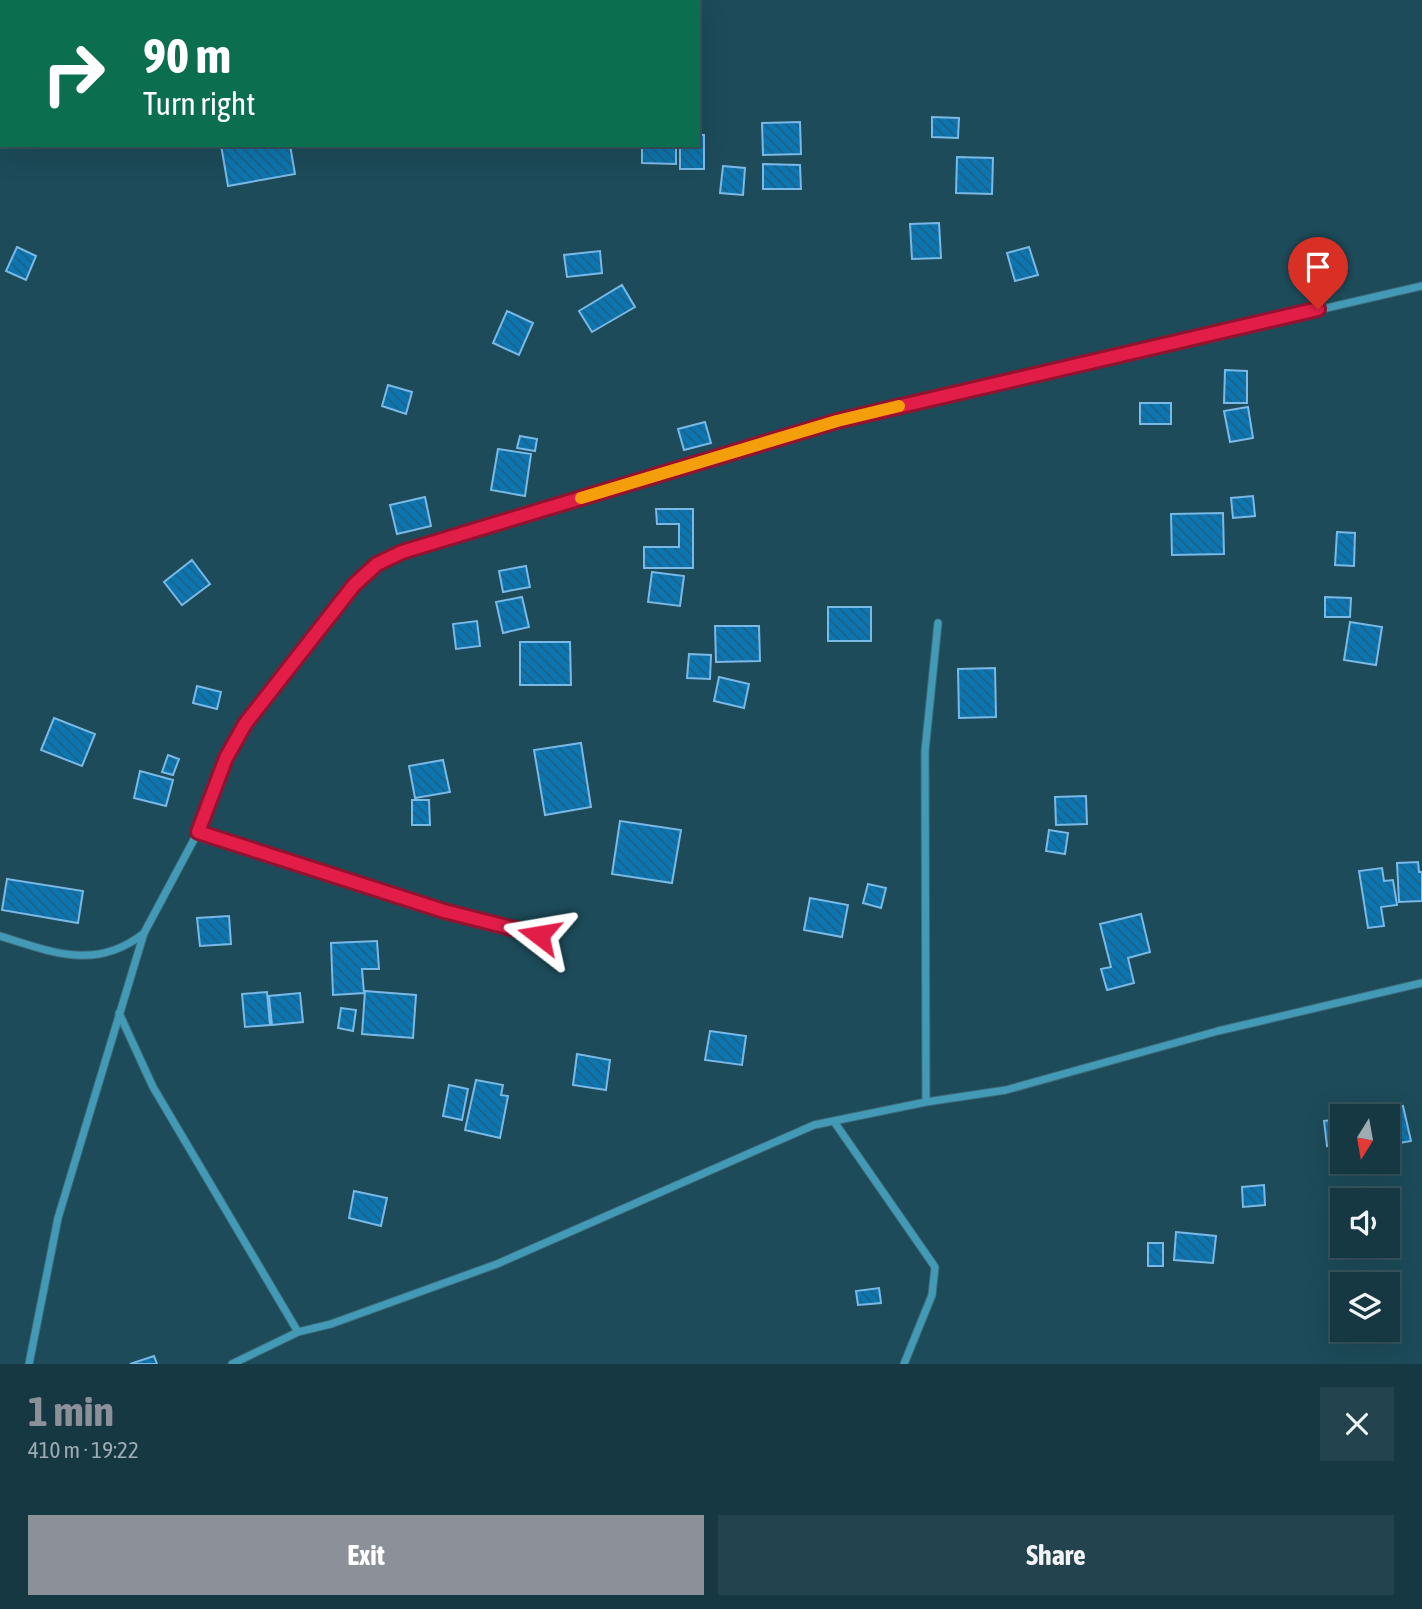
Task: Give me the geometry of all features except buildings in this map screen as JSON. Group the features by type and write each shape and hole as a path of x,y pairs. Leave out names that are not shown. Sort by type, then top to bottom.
{"street":[{"path":"29,1364 58,1218 144,933 198,832 226,758 245,724 354,585 377,564 402,552 837,421 1422,286"},
{"path":"926,1102 925,751 938,623"},
{"path":"198,832 444,911 539,935"},
{"path":"0,936 58,953 88,956 111,953 144,933"},
{"path":"232,1364 298,1332 331,1324 497,1264 814,1125 835,1123 926,1102 1006,1090 1218,1031 1422,983"},
{"path":"119,1013 153,1087 298,1332"},
{"path":"835,1123 934,1267 932,1295 904,1364"}],"slow traffic":[{"path":"581,498 837,421 899,406"}],"route":[{"path":"539,935 393,896 198,832 226,758 245,724 334,608 377,564 402,552 837,421 1318,309"}]}
